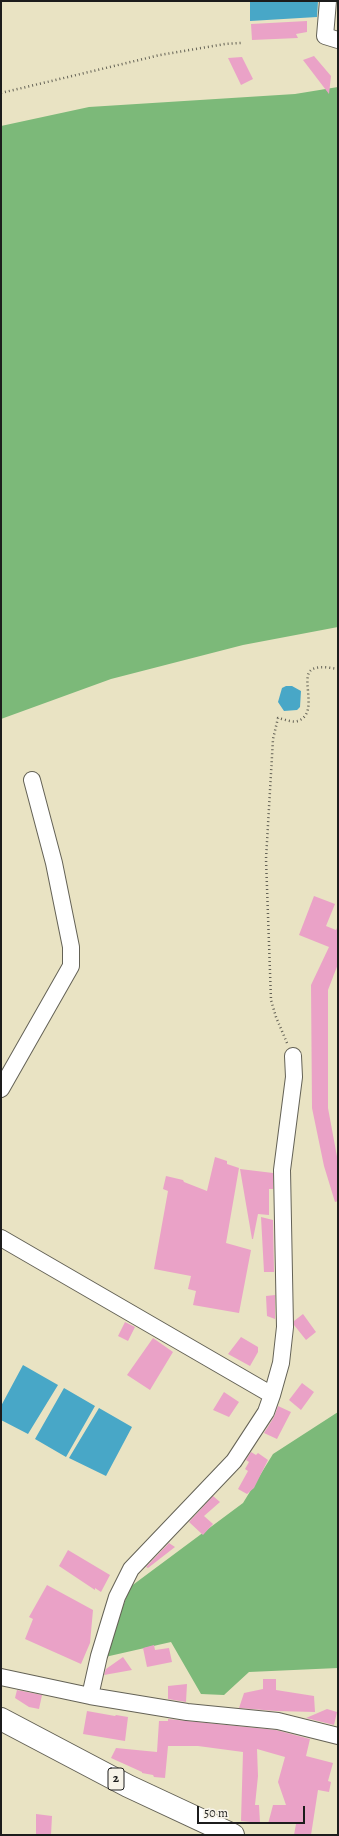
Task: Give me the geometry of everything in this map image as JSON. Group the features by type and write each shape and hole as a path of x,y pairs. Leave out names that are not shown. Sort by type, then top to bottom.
{"highway":[{"name":"2","path":"1,1719 128,1786 233,1835"}],"street":[{"path":"328,1 325,36 338,40"},
{"path":"1,1089 71,966 71,947 54,863 32,780"},
{"path":"90,1696 99,1656 117,1597 131,1569 234,1461 266,1412 282,1364 285,1327 282,1170 294,1077 293,1056"},
{"path":"1,1238 272,1395"},
{"path":"1,1678 90,1696 187,1712 278,1721 338,1736"}],"path":[{"path":"1,93 160,55 225,44 241,43"},
{"path":"293,1056 276,1017 271,1000 266,859 273,739 278,718 294,722 300,720 309,707 306,683 308,674 311,670 316,668 338,668"}],"green space":[{"path":"338,87 338,627 243,645 111,679 1,719 1,126 89,107 295,94"},
{"path":"338,1412 338,1668 249,1672 224,1695 201,1694 171,1642 105,1657 130,1587 243,1503 273,1454"}],"water":[{"path":"250,1 318,1 317,17 250,21"},
{"path":"292,686 301,691 300,707 297,710 284,711 278,702 282,688"},
{"path":"23,1365 58,1385 28,1434 1,1420 1,1406"},
{"path":"64,1388 95,1406 66,1457 35,1439"},
{"path":"99,1408 132,1427 106,1476 69,1458"}],"building":[{"path":"307,21 307,32 296,34 298,38 252,40 251,24"},
{"path":"314,56 331,76 329,94 303,60"},
{"path":"242,57 253,79 241,85 228,58"},
{"path":"314,896 335,904 326,926 336,930 338,926 338,964 328,990 328,1108 338,1162 338,1201 335,1202 324,1166 312,1108 311,985 329,947 299,935"},
{"path":"215,1157 227,1161 227,1164 239,1168 226,1243 251,1250 239,1313 193,1305 196,1291 188,1289 191,1276 154,1269 168,1191 163,1189 166,1176 183,1180 184,1182 207,1191"},
{"path":"240,1169 273,1173 273,1189 269,1189 269,1215 258,1214 253,1239 252,1239"},
{"path":"261,1217 273,1220 274,1272 264,1272"},
{"path":"275,1295 275,1319 267,1316 266,1296"},
{"path":"303,1314 316,1332 306,1340 294,1325 294,1321"},
{"path":"125,1322 135,1327 128,1341 118,1336"},
{"path":"241,1337 258,1347 258,1352 250,1366 228,1354"},
{"path":"153,1338 173,1352 150,1390 127,1375"},
{"path":"302,1383 314,1392 301,1410 289,1400"},
{"path":"224,1392 239,1402 229,1417 213,1410"},
{"path":"278,1406 291,1412 277,1439 264,1433 274,1417"},
{"path":"251,1452 256,1455 258,1453 268,1460 254,1488 247,1494 238,1489 248,1471 245,1469 249,1462 246,1460"},
{"path":"213,1496 220,1502 204,1516 213,1524 203,1535 189,1522"},
{"path":"169,1543 175,1547 148,1568 146,1567"},
{"path":"68,1550 110,1575 101,1592 95,1588 95,1590 59,1566"},
{"path":"47,1585 93,1610 90,1643 81,1664 25,1639 33,1619 29,1617"},
{"path":"154,1645 155,1650 169,1648 172,1662 147,1667 143,1648"},
{"path":"123,1657 132,1670 104,1675 106,1669"},
{"path":"263,1679 276,1679 276,1690 314,1696 315,1712 239,1708 244,1693 263,1689"},
{"path":"187,1684 186,1702 168,1699 168,1686"},
{"path":"17,1690 42,1695 39,1709 29,1707 15,1698"},
{"path":"327,1709 337,1712 334,1725 306,1718"},
{"path":"87,1711 128,1717 125,1741 83,1734"},
{"path":"168,1719 276,1730 310,1739 306,1756 333,1763 328,1781 331,1782 329,1792 318,1790 311,1835 294,1835 296,1824 268,1824 273,1805 286,1805 278,1782 285,1757 257,1749 258,1776 255,1805 259,1805 260,1823 241,1821 243,1752 198,1746 168,1746 165,1778 154,1777 153,1775 142,1773 111,1758 116,1748 157,1752 159,1721 168,1721"},
{"path":"36,1814 52,1816 51,1835 36,1835"}]}
